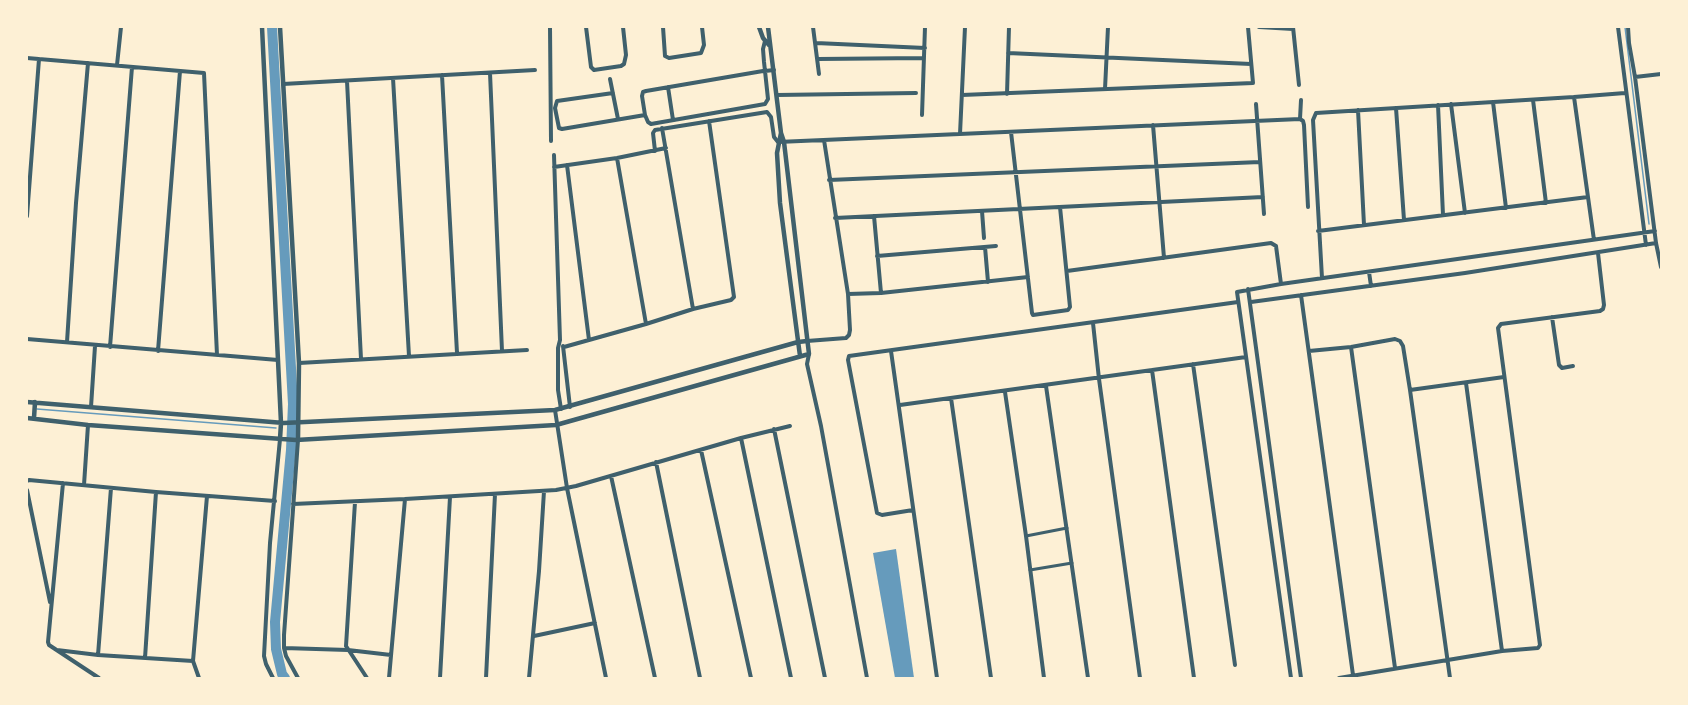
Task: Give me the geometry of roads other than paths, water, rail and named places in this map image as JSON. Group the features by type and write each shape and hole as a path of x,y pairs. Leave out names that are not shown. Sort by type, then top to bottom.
{"street":[{"path":"117,65 121,27"},
{"path":"262,27 282,423 270,543 264,656 273,678"},
{"path":"280,27 299,363 298,424 284,648 298,678"},
{"path":"550,27 551,141"},
{"path":"586,27 591,67 594,70 624,64 626,55 623,27"},
{"path":"663,27 665,56 669,58 701,53 704,45 702,27"},
{"path":"759,27 768,41"},
{"path":"768,27 807,341 807,364 867,678"},
{"path":"813,27 819,74"},
{"path":"922,115 926,27"},
{"path":"960,134 965,27"},
{"path":"1006,94 1009,27"},
{"path":"1105,89 1108,27"},
{"path":"962,95 1253,83 1248,27"},
{"path":"1259,27 1293,28 1299,85"},
{"path":"1618,27 1646,245"},
{"path":"1628,27 1661,267"},
{"path":"768,41 763,49 765,71 768,99 765,104 651,124 645,115 643,93 668,87 765,71 774,70"},
{"path":"816,43 925,48"},
{"path":"1008,54 1251,64"},
{"path":"27,58 201,72 205,75 217,356"},
{"path":"818,59 924,58"},
{"path":"27,216 39,59"},
{"path":"67,342 88,63"},
{"path":"1622,67 1633,65"},
{"path":"111,347 132,67"},
{"path":"283,84 535,70"},
{"path":"158,351 180,71"},
{"path":"490,73 502,351"},
{"path":"1635,77 1661,74"},
{"path":"442,75 457,353"},
{"path":"393,78 410,356"},
{"path":"610,79 618,119"},
{"path":"347,81 362,359"},
{"path":"668,87 673,120"},
{"path":"613,93 557,101 555,108 559,128 645,115"},
{"path":"777,95 916,93"},
{"path":"1322,278 1313,120 1316,113 1625,93"},
{"path":"1574,97 1594,240"},
{"path":"1301,100 1300,119 1304,124 1308,207"},
{"path":"1533,100 1546,203"},
{"path":"1493,102 1506,207"},
{"path":"1256,104 1264,214"},
{"path":"1451,104 1465,213"},
{"path":"1438,105 1443,215"},
{"path":"1396,108 1404,220"},
{"path":"1358,110 1364,225"},
{"path":"655,151 653,133 655,130 766,112 771,117 774,137 781,142 1300,119"},
{"path":"561,347 731,300 734,297 709,121"},
{"path":"1153,126 1164,258"},
{"path":"662,128 693,309"},
{"path":"1011,132 1033,315 1068,310 1070,303 1060,207"},
{"path":"27,402 298,424 555,410 798,342 846,338 850,330 848,294 824,140"},
{"path":"781,142 777,153 780,203 800,356 807,364"},
{"path":"554,167 666,148"},
{"path":"554,155 560,340 570,406"},
{"path":"617,158 646,324"},
{"path":"829,180 1260,162"},
{"path":"567,165 589,340"},
{"path":"835,218 1263,197"},
{"path":"1318,231 1588,197"},
{"path":"982,211 984,238"},
{"path":"874,216 881,292"},
{"path":"1291,678 1260,446 1244,358 1237,292 1655,231"},
{"path":"1251,302 1656,243"},
{"path":"1067,271 1274,244 1281,284"},
{"path":"877,256 996,246"},
{"path":"985,247 988,282"},
{"path":"1339,678 1502,651 1538,648 1541,642 1504,377 1499,325 1603,309 1598,253"},
{"path":"1369,272 1371,286"},
{"path":"848,294 1028,277"},
{"path":"1248,289 1301,678"},
{"path":"1301,295 1353,675"},
{"path":"913,510 882,515 877,513 849,356 1238,302"},
{"path":"1552,317 1559,365 1562,368 1573,366"},
{"path":"1093,323 1098,379 1140,678"},
{"path":"27,339 278,360"},
{"path":"1309,351 1351,347 1395,339 1403,346 1450,678"},
{"path":"91,407 95,346"},
{"path":"561,347 558,390 561,409"},
{"path":"1351,347 1395,668"},
{"path":"299,363 527,350"},
{"path":"891,351 937,678"},
{"path":"27,417 34,416 88,425 297,440 556,424 808,354"},
{"path":"900,405 1244,358"},
{"path":"1193,364 1235,665"},
{"path":"1152,370 1194,678"},
{"path":"1410,390 1504,377"},
{"path":"1466,383 1502,651"},
{"path":"1046,386 1088,678"},
{"path":"1005,392 1044,678"},
{"path":"951,398 991,678"},
{"path":"34,416 35,403"},
{"path":"555,410 567,488 606,678"},
{"path":"84,485 88,425"},
{"path":"292,504 495,494 567,488 790,426"},
{"path":"774,429 825,678"},
{"path":"741,438 791,678"},
{"path":"1260,446 1270,444"},
{"path":"701,450 751,678"},
{"path":"656,462 700,678"},
{"path":"611,476 655,678"},
{"path":"28,480 275,501"},
{"path":"63,483 48,642 56,650 99,678"},
{"path":"98,655 111,488"},
{"path":"27,490 51,606"},
{"path":"529,678 540,571 544,491"},
{"path":"145,658 156,492"},
{"path":"486,678 495,494"},
{"path":"199,678 193,661 207,496"},
{"path":"440,678 450,496"},
{"path":"389,678 405,499"},
{"path":"355,502 346,646 367,678"},
{"path":"1026,536 1067,528"},
{"path":"1030,570 1072,563"},
{"path":"534,636 595,623"},
{"path":"284,648 348,650 391,655"},
{"path":"56,650 193,661"}],"water":[{"path":"896,549 914,678 895,678 873,553"}],"waterway":[{"path":"272,27 293,404 275,622 276,649 285,678"},
{"path":"1625,27 1649,224"},
{"path":"37,409 276,428"}]}
